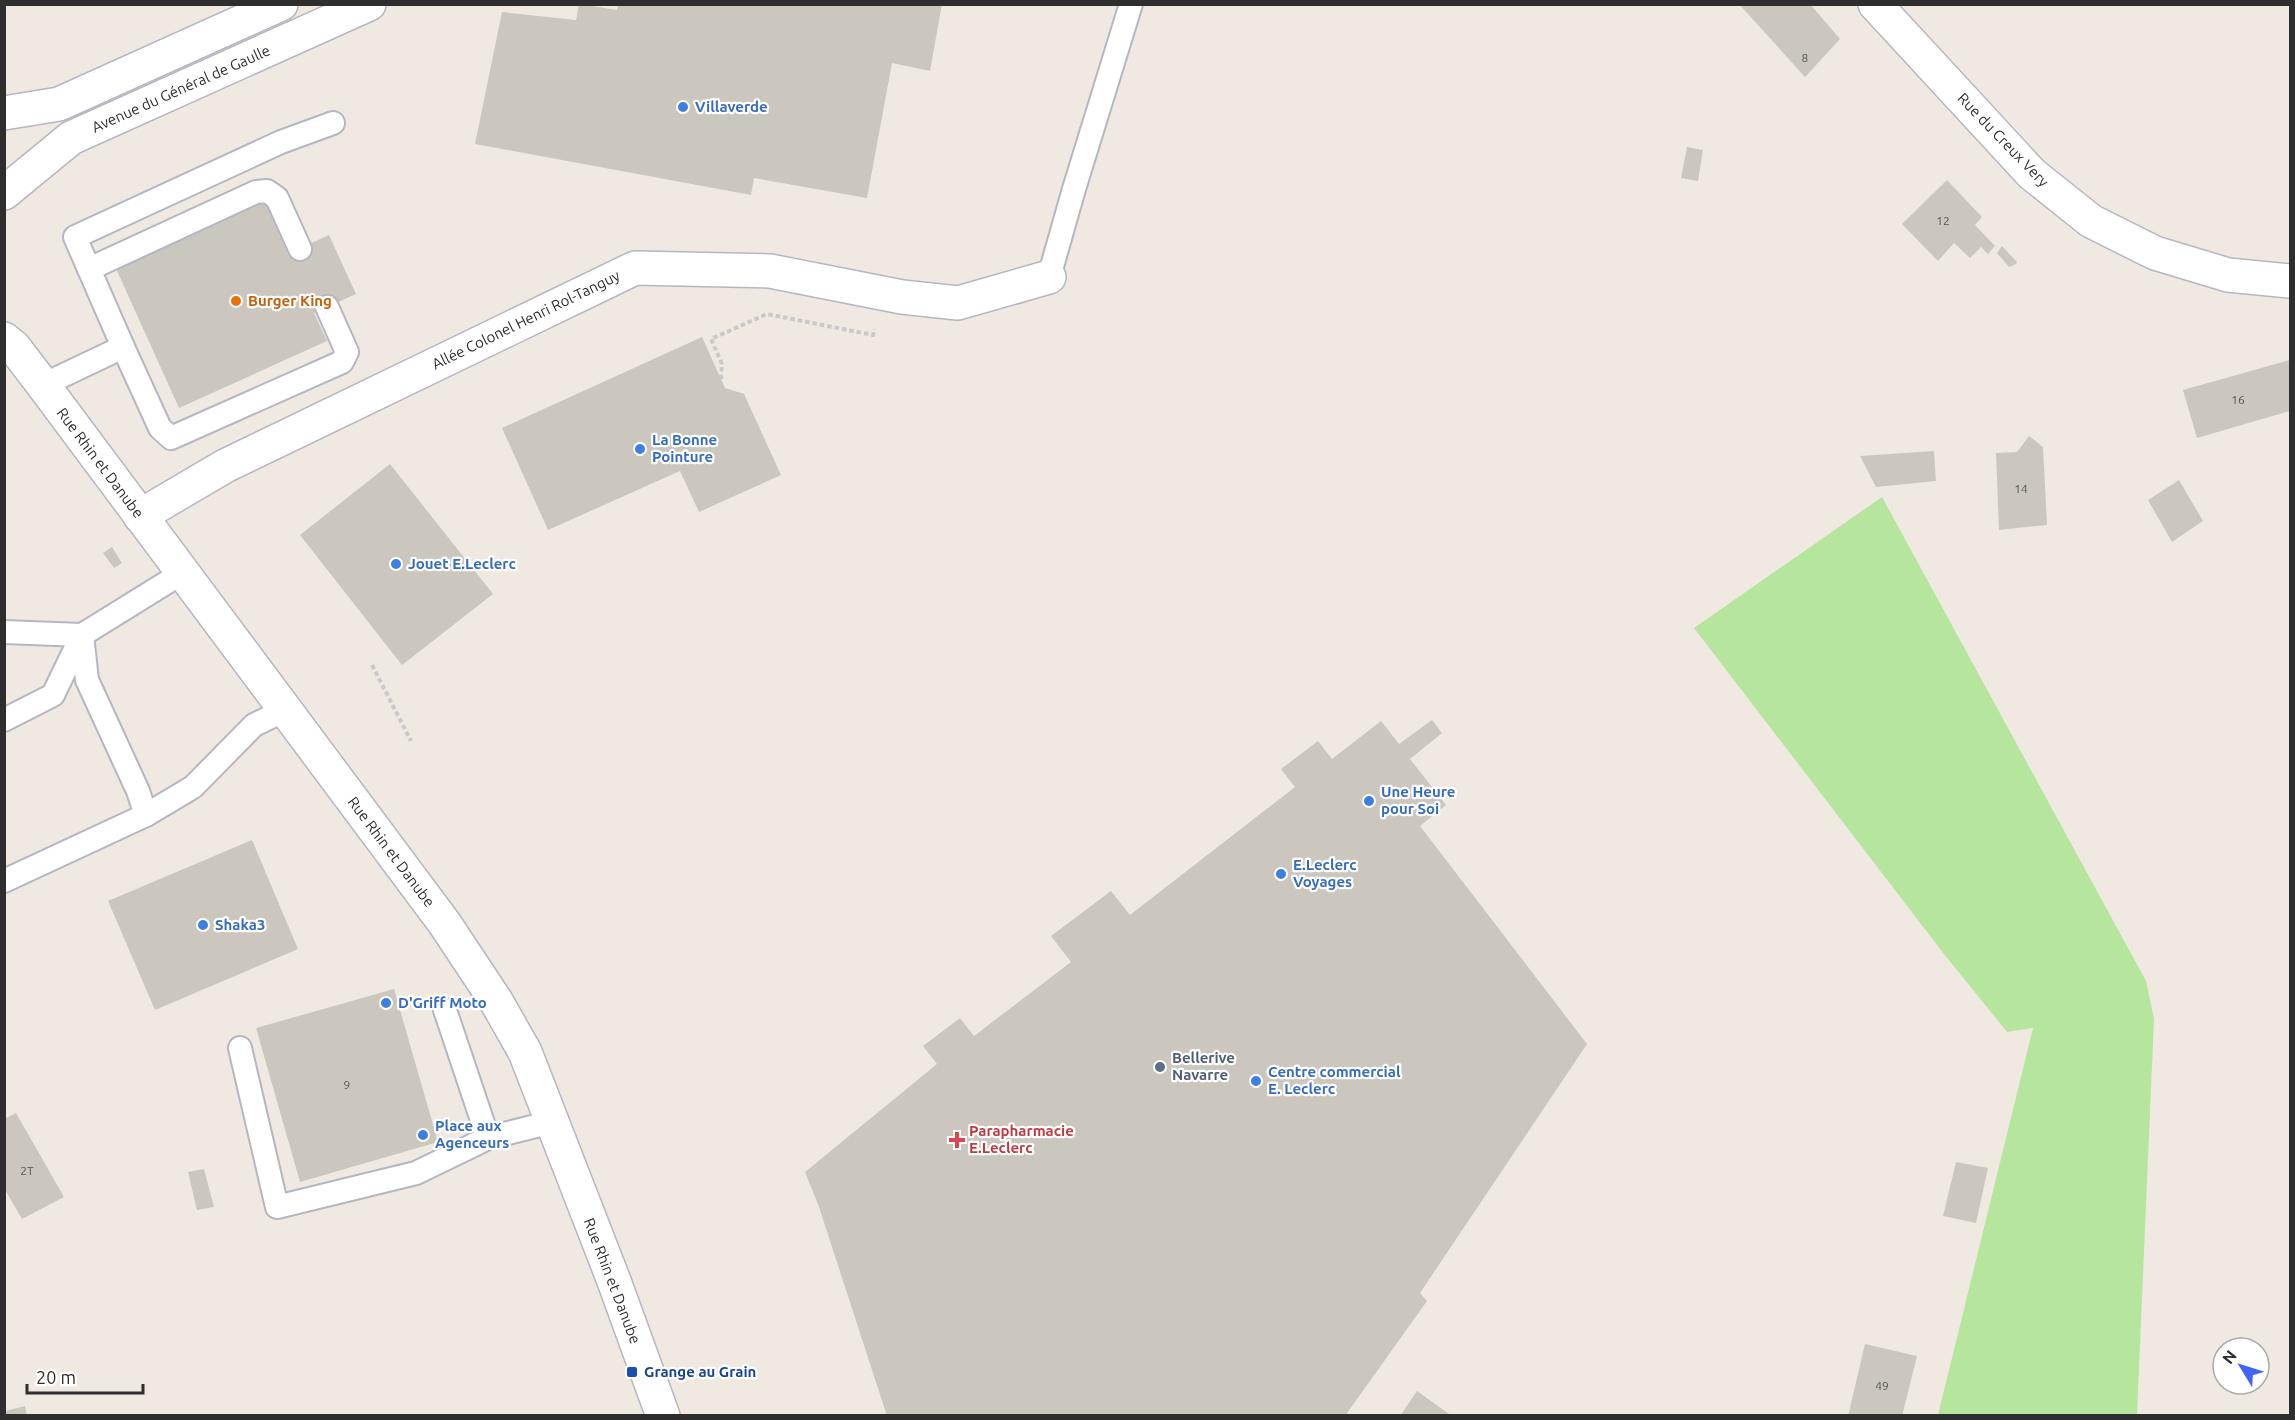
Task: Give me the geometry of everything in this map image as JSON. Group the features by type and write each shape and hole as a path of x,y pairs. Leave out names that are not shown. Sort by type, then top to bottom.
{"street":[{"path":"4,114 59,104 281,4"},
{"name":"Avenue du Général de Gaulle","path":"4,193 71,138 369,4"},
{"name":"Rue du Creux Very","path":"1875,4 2032,174 2091,220 2155,253 2228,275 2290,281"},
{"name":"Allée Colonel Henri Rol-Tanguy","path":"140,516 225,466 635,268 770,271 902,297 958,303 1049,277"},
{"name":"Rue Rhin et Danube","path":"8,336 445,924 496,1001 525,1052 663,1416"}],"lane":[{"path":"1049,277 1131,4"},
{"path":"327,307 347,352 342,362 171,438 160,428 75,237 280,142 333,123"},
{"path":"89,268 256,192 267,191 277,198 300,249"},
{"path":"43,385 123,347"},
{"path":"4,720 53,694 82,635 182,573"},
{"path":"4,632 82,635"},
{"path":"82,635 87,680 138,791 146,815"},
{"path":"4,881 146,815 193,787 254,725 285,710"},
{"path":"445,1010 488,1138"},
{"path":"240,1048 277,1208 417,1173 488,1138 552,1122"}],"path":[{"path":"720,379 722,364 711,339 767,314 873,335 874,325"},
{"path":"372,665 411,741"}],"green space":[{"path":"1882,497 2146,981 2154,1019 2137,1415 1938,1415 2033,1028 2007,1032 1944,954 1694,628"}],"building":[{"name":"Villaverde","path":"579,4 617,10 618,4 942,4 930,71 892,63 867,198 754,178 751,195 475,144 502,12 576,20"},
{"path":"1739,4 1810,4 1840,39 1805,77"},
{"path":"1687,147 1703,150 1698,181 1681,178"},
{"path":"1947,180 1982,217 1975,225 1995,246 1988,254 1981,247 1970,258 1954,243 1938,261 1902,224"},
{"name":"Burger King","path":"262,195 288,254 329,235 356,294 314,313 327,341 179,408 113,262"},
{"path":"2002,246 2017,262 2016,264 2009,267 1997,253"},
{"name":"La Bonne Pointure","path":"702,337 725,388 744,394 781,475 699,512 680,471 548,530 502,428"},
{"path":"2290,360 2290,411 2197,438 2183,390"},
{"path":"2029,436 2043,447 2047,525 1999,530 1996,453 2017,452"},
{"path":"1934,451 1936,481 1876,487 1860,456"},
{"name":"Jouet E.Leclerc","path":"390,464 493,594 402,665 300,535"},
{"path":"2179,480 2203,521 2172,542 2148,500"},
{"path":"112,547 122,563 114,568 103,553"},
{"name":"Centre commercial E. Leclerc","path":"1432,720 1442,733 1410,759 1446,805 1420,826 1587,1044 1420,1293 1427,1301 1345,1416 887,1416 819,1207 805,1172 937,1064 923,1046 960,1018 974,1036 1071,962 1051,936 1111,891 1130,915 1295,787 1281,769 1318,741 1332,759 1381,721 1399,744"},
{"name":"Shaka3","path":"252,840 298,949 155,1010 108,901"},
{"path":"394,989 438,1142 300,1182 256,1028"},
{"path":"16,1113 64,1197 22,1219 4,1188 4,1119"},
{"path":"1956,1162 1988,1168 1976,1223 1943,1216"},
{"path":"204,1169 214,1207 197,1210 188,1172"},
{"path":"1865,1344 1917,1356 1902,1416 1848,1416"},
{"path":"1417,1391 1452,1416 1400,1416"},
{"path":"25,1406 27,1416 5,1416 5,1411"}],"place":[{"name":"Villaverde","path":"683,107"},
{"name":"Burger King","path":"236,301"},
{"name":"La Bonne Pointure","path":"640,449"},
{"name":"Jouet E.Leclerc","path":"396,564"},
{"name":"Une Heure pour Soi","path":"1369,801"},
{"name":"E.Leclerc Voyages","path":"1281,874"},
{"name":"Shaka3","path":"203,925"},
{"name":"D'Griff Moto","path":"386,1003"},
{"name":"Bellerive Navarre","path":"1160,1067"},
{"name":"Centre commercial E. Leclerc","path":"1256,1081"},
{"name":"Place aux Agenceurs","path":"423,1135"},
{"name":"Parapharmacie E.Leclerc","path":"957,1140"},
{"name":"Grange au Grain","path":"632,1372"}]}
